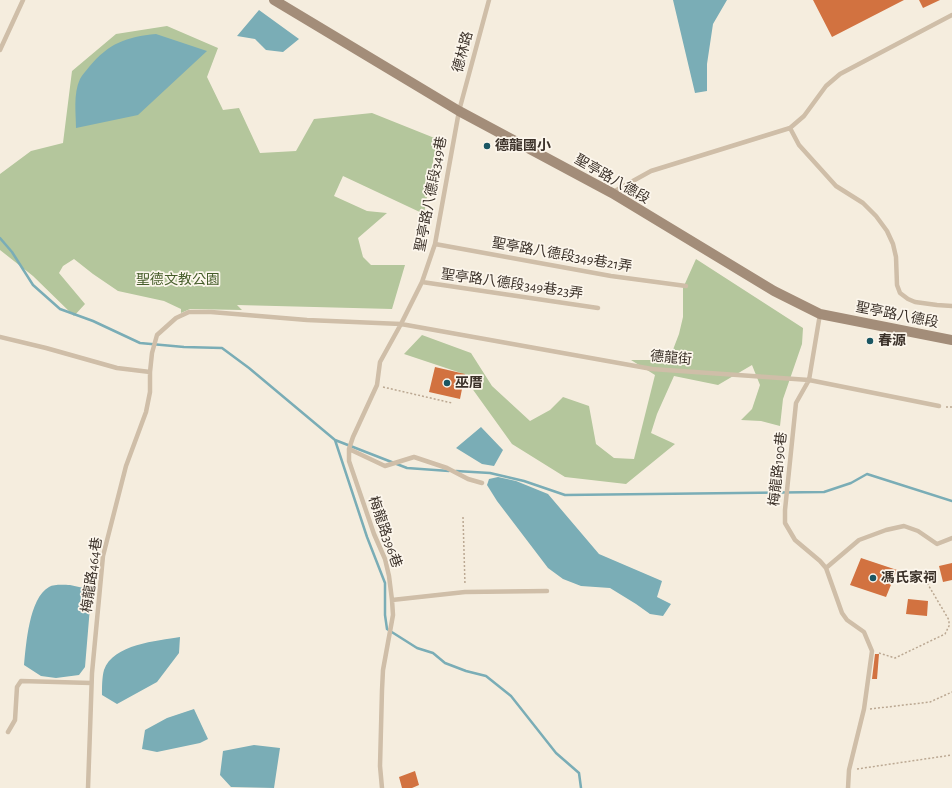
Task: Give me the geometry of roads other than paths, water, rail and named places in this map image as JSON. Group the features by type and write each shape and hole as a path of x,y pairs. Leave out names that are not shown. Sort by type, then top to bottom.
{"street":[{"name":"聖亭路八德段","path":"274,0 459,111 612,193 774,291 820,314 952,340"}],"lane":[{"path":"0,50 23,0"},
{"name":"德林路","path":"459,111 489,0"},
{"path":"612,193 651,171 790,128 804,116 826,86 840,74 952,15"},
{"name":"聖亭路八德段349巷","path":"401,324 422,282 435,244 459,111"},
{"path":"790,128 799,145 836,186 863,203 876,216 887,231 893,244 896,256 897,285 900,293 908,300 952,306"},
{"name":"聖亭路八德段349巷21弄","path":"435,244 611,276 686,286"},
{"name":"聖亭路八德段349巷23弄","path":"422,282 598,308"},
{"name":"德龍街","path":"150,372 152,353 157,335 176,318 189,312 211,312 307,320 401,324 652,368 809,380 939,406"},
{"name":"梅龍路190巷","path":"820,314 809,380 796,403 785,522 795,540 820,560 826,568 842,612 847,620 864,632 872,651 864,709 849,770 848,788"},
{"name":"梅龍路396巷","path":"382,788 380,766 383,670 393,615 392,600 385,559 374,534 349,461 349,449 353,437 377,386 380,362 401,324"},
{"path":"0,337 117,368 150,372"},
{"name":"梅龍路464巷","path":"88,788 91,682 103,556 126,466 146,412 150,392 150,372"},
{"path":"349,449 385,466 414,457 447,468 468,479 482,483"},
{"path":"826,568 859,540 886,530 904,526 918,531 937,544 952,538"},
{"path":"392,600 465,592 547,591"},
{"path":"8,732 14,720 20,681 91,682"}],"water":[{"path":"673,0 727,0 713,24 707,64 707,91 695,93"},
{"path":"259,10 299,39 283,52 266,50 255,39 237,36"},
{"path":"156,34 207,51 138,115 76,128 76,91 83,74 96,59 111,47 127,39"},
{"path":"481,427 503,450 494,466 482,464 456,448"},
{"path":"498,477 516,481 548,494 599,554 662,581 657,597 671,604 663,616 650,614 610,588 581,586 563,579 548,568 497,501 487,485 489,479"},
{"path":"56,585 70,585 88,589 91,595 85,667 79,675 56,678 41,676 24,665 33,611 42,593 49,587"},
{"path":"180,637 179,653 157,682 117,704 102,695 102,679 104,670 109,661 116,654 148,642"},
{"path":"194,709 208,739 200,743 157,752 142,749 145,730 167,718"},
{"path":"254,745 280,748 274,788 231,787 220,775 223,751"}],"waterway":[{"path":"0,238 12,252 33,285 60,309 93,321 140,343 184,347 222,348 249,368 335,440 407,468 449,471"},
{"path":"335,440 367,537 385,583 385,615 387,629 417,648 433,653 445,663 466,671 486,676 511,696 556,753 579,773 581,788"},
{"path":"456,471 490,473 524,481 565,495 824,492 851,483 867,474 952,501"}],"place":[{"name":"德龍國小","path":"487,146"},
{"name":"春源","path":"870,341"},
{"name":"巫厝","path":"447,383"},
{"name":"馮氏家祠","path":"873,578"}],"park label":[{"name":"聖德文教公園","path":"178,280"}]}
